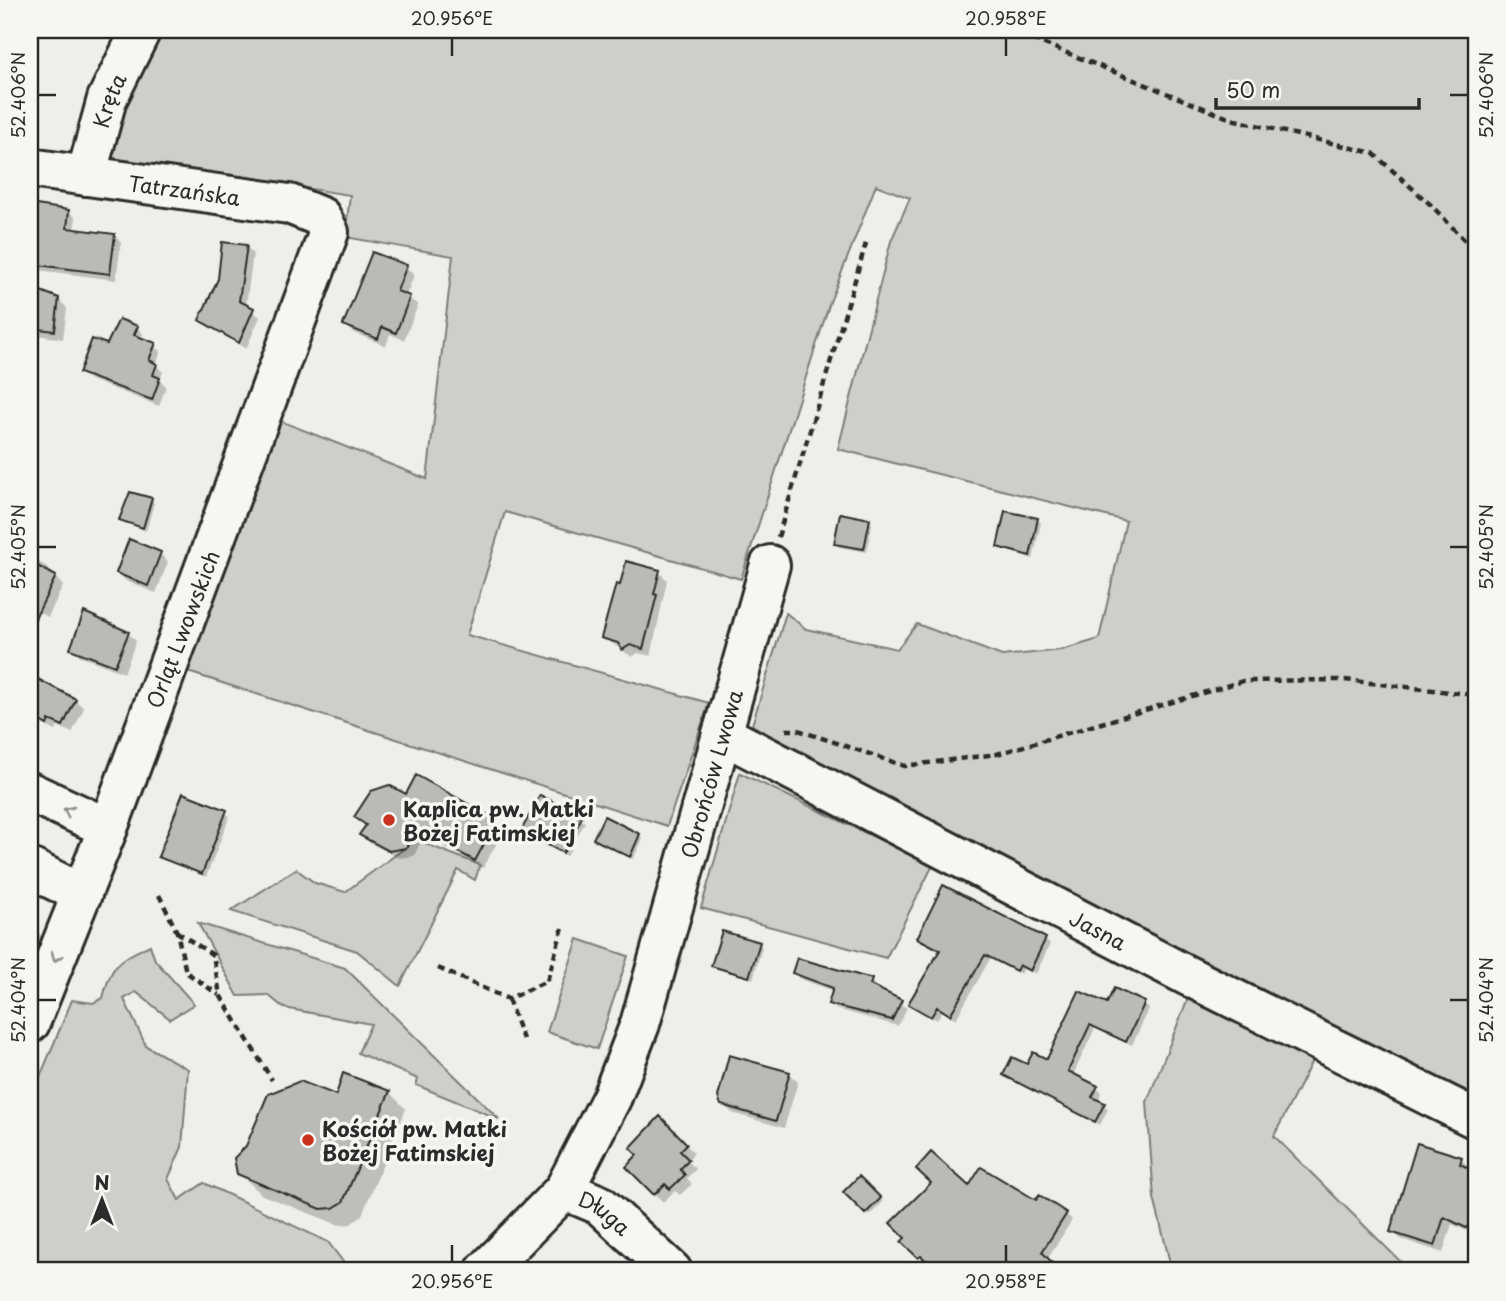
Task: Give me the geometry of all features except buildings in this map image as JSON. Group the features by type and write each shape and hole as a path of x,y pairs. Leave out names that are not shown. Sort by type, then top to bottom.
{"street":[{"name":"Kręta","path":"86,176 107,99 141,30"},
{"name":"Tatrzańska","path":"30,169 289,204 321,217 329,232"},
{"name":"Orląt Lwowskich","path":"30,1023 108,828 329,232"},
{"name":"Obrońców Lwowa","path":"485,1271 564,1190 612,1097 640,1024 770,565"},
{"name":"Jasna","path":"722,734 1186,975 1476,1119"},
{"path":"30,792 108,828"},
{"path":"30,868 82,894"},
{"name":"Długa","path":"564,1190 600,1205 672,1271"}],"path":[{"path":"1010,30 1231,119 1373,153 1431,205 1476,252"},
{"path":"770,565 867,240"},
{"path":"773,731 798,730 905,766 997,754 1243,681 1345,680 1476,695"},
{"path":"159,895 177,932 186,972 220,995"},
{"path":"508,999 547,981 563,927"},
{"path":"177,932 213,955 220,995 272,1080"},
{"path":"438,968 508,999 524,1042"}],"shaded area":[{"path":"152,30 1476,30 1476,1101 946,838 752,725 786,613 806,629 897,649 917,624 1002,656 1062,650 1099,639 1126,521 838,449 891,241 910,198 876,185 830,302 741,579 505,512 467,635 709,703 667,826 185,671 278,420 427,479 453,256 345,237 350,195 104,157"},
{"path":"740,773 933,865 886,958 701,908"},
{"path":"416,840 480,865 475,880 458,870 400,986 357,951 231,911 296,869 315,883 345,892"},
{"path":"198,923 345,968 499,1119 416,1085 418,1079 358,1053 371,1024 284,1008 268,995 238,996"},
{"path":"578,939 628,956 597,1049 547,1032"},
{"path":"150,945 155,960 194,1004 170,1019 136,992 124,999 146,1046 188,1069 182,1147 168,1179 179,1200 204,1183 328,1242 350,1271 30,1271 30,1101 72,1000 93,1003 103,998 113,970 118,964"},
{"path":"1188,998 1314,1057 1274,1136 1410,1271 1172,1271 1154,1198 1147,1102"}],"place":[{"name":"Kaplica pw. Matki Bożej Fatimskiej","path":"389,820"},
{"name":"Kościół pw. Matki Bożej Fatimskiej","path":"308,1140"}]}
